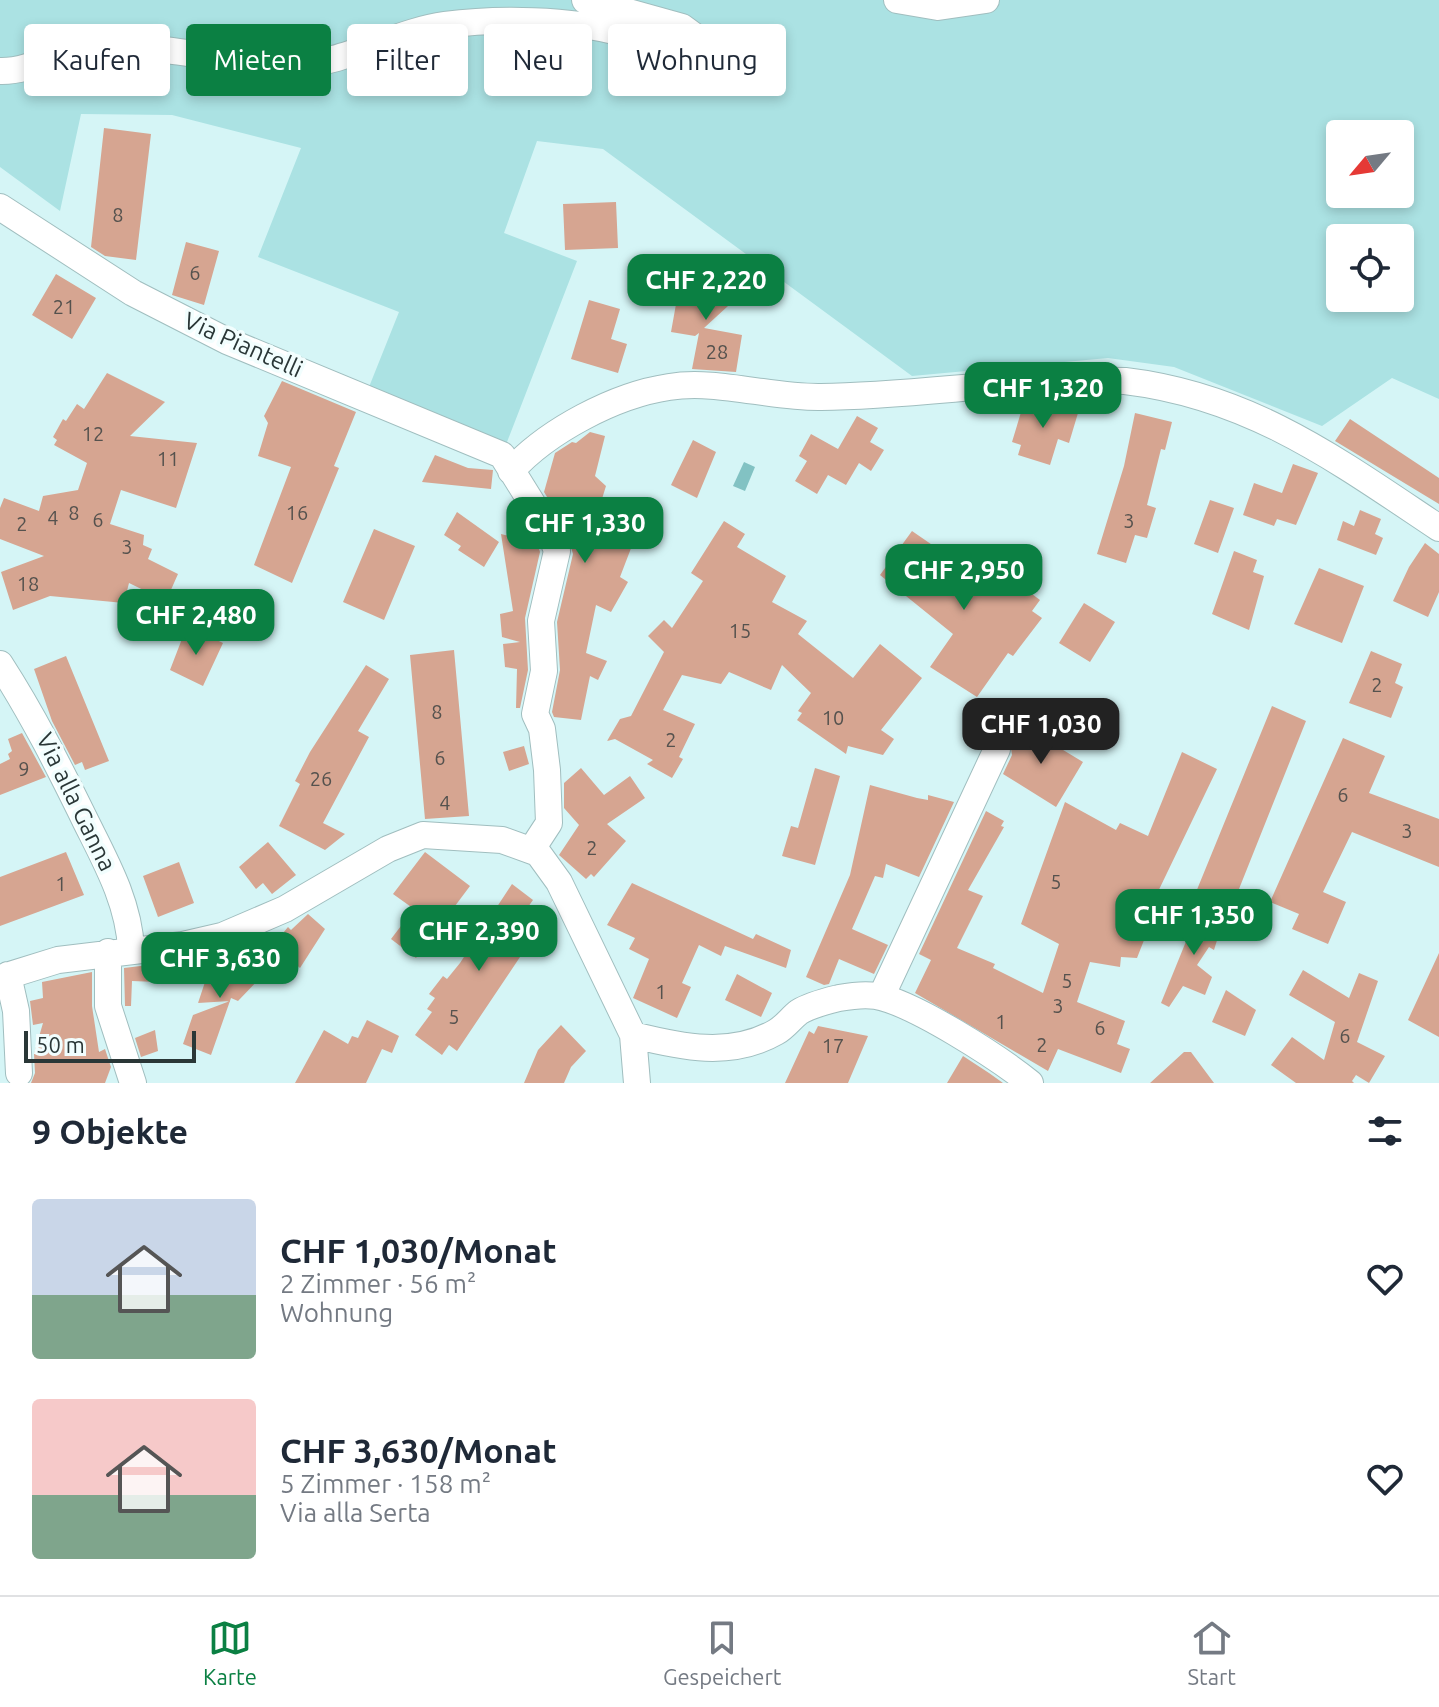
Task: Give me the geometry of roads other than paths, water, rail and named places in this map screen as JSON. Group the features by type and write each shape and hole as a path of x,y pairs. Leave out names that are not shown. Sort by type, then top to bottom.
{"street":[{"path":"0,71 28,68 98,45 306,64 427,29 460,23 592,27 626,34 678,58 688,60 700,53 697,38 682,27 585,0"},
{"path":"897,0 938,7 986,0"},
{"name":"Via Piantelli","path":"0,207 133,293 227,341 506,463"},
{"path":"532,849 549,823 551,806 542,729 535,714 544,671 541,621 557,551 550,532 506,463 551,435 626,400 668,387 711,386 763,395 821,397 1125,381 1149,384 1264,418 1337,460 1439,528"},
{"name":"Via alla Ganna","path":"0,664 40,727 111,874 125,910 108,1006 133,1083"},
{"path":"881,997 997,749"},
{"path":"17,1072 16,1011 4,976 58,960 120,950 183,945 254,924 388,849 423,835 477,837 532,849 544,859 559,882 633,1035 637,1083"},
{"path":"633,1035 707,1049 730,1048 755,1043 779,1030 801,1011 824,1003 859,996 881,997 946,1030 1030,1083"}]}
